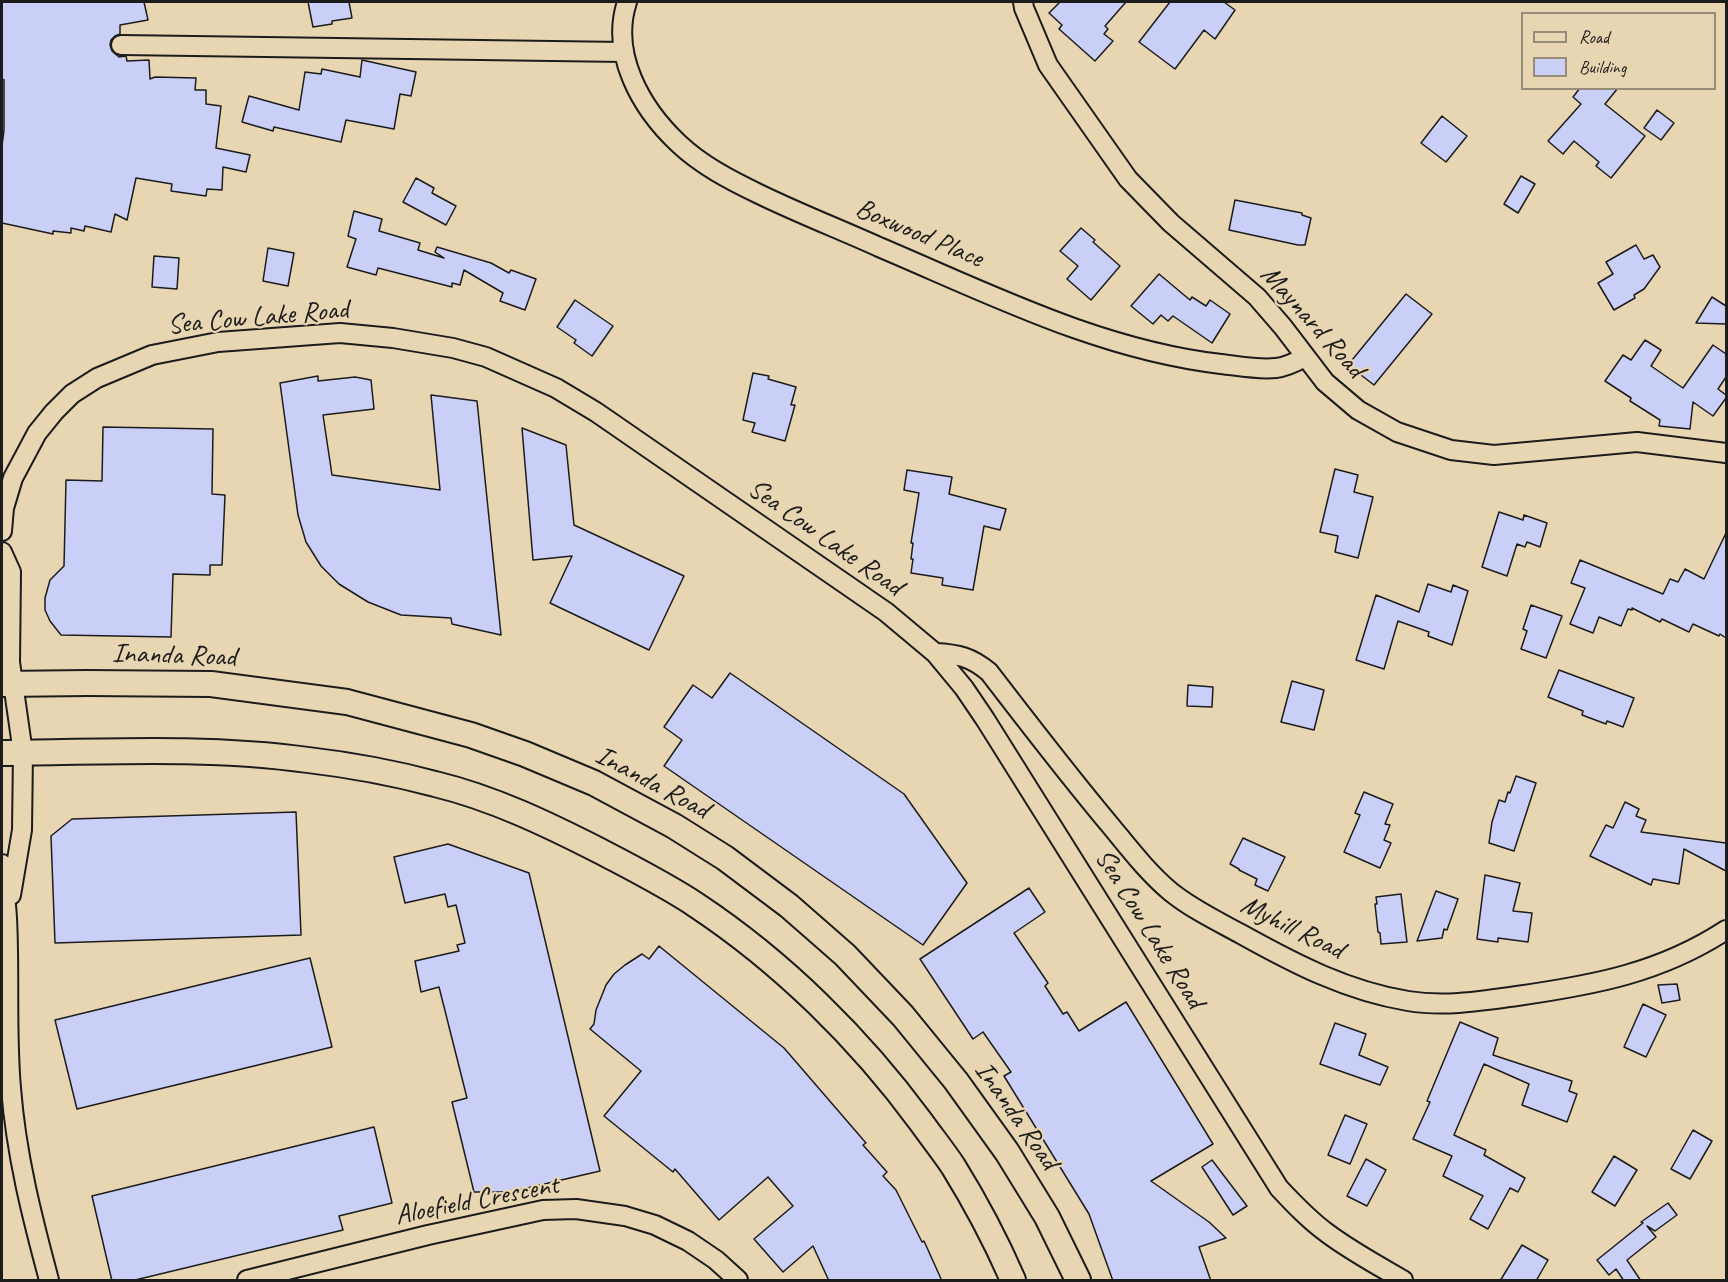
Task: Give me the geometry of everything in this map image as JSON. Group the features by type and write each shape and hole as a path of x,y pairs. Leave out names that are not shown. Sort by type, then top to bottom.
{"main road":[{"name":"Inanda Road","path":"7,684 211,684 347,702 471,735 525,754 594,783 674,826 725,858 789,906 845,955 903,1016 956,1081 1007,1152 1047,1217 1078,1281"},
{"path":"12,753 241,753 307,759 437,784 513,809 572,836 696,905 758,951 868,1054 912,1109 952,1165 994,1238 1013,1281"}],"street":[{"name":"Boxwood Place","path":"627,2 624,8 622,36 628,72 640,96 660,124 678,144 706,166 781,204 1029,311 1089,334 1128,346 1198,362 1252,368 1276,368 1305,357"},
{"name":"Maynard Road","path":"1023,2 1048,64 1128,179 1171,223 1257,297 1325,382 1358,410 1397,432 1450,450 1494,454 1637,442 1726,453"},
{"path":"121,45 624,52"},
{"name":"Sea Cow Lake Road","path":"2,531 3,508 13,478 37,433 54,412 72,394 97,378 152,355 218,342 340,333 453,348 486,357 556,388 596,412 886,612 935,653 985,718 1279,1188 1326,1232 1403,1281"},
{"path":"2,552 10,573 10,662 7,684 12,753 22,830 7,917"},
{"name":"Myhill Road","path":"935,653 967,657 979,663 989,672 1064,771 1149,871 1171,891 1196,909 1294,964 1347,985 1384,996 1443,1003 1470,1003 1550,992 1607,981 1650,968 1704,944 1726,930"},
{"path":"2,864 7,917 8,1051 14,1124 33,1223 49,1281"},
{"name":"Aloefield Crescent","path":"247,1281 428,1235 543,1210 576,1209 625,1216 655,1225 688,1241 716,1260 738,1281"}],"building":[{"path":"2,2 144,2 148,20 120,25 120,34 111,40 112,51 119,57 126,56 127,61 149,60 150,79 155,77 196,78 195,90 206,90 206,104 221,106 216,148 250,155 246,172 223,167 222,190 207,189 206,196 171,191 172,184 136,178 127,220 115,214 111,232 85,226 84,231 71,228 71,233 53,231 53,234 2,223 4,80 2,79"},
{"path":"308,2 349,2 352,18 313,27"},
{"path":"1060,2 1126,2 1105,26 1108,29 1104,34 1113,41 1095,61 1059,29 1062,25 1049,13"},
{"path":"1170,2 1224,2 1235,10 1215,39 1204,30 1175,69 1139,42"},
{"path":"362,60 416,72 411,96 400,94 394,129 346,120 341,142 274,127 273,131 242,122 249,96 299,110 305,72 321,74 322,69 360,77"},
{"path":"1578,90 1616,90 1605,104 1645,136 1611,178 1596,166 1599,162 1574,141 1563,154 1548,141 1581,104 1573,97"},
{"path":"1657,110 1674,123 1661,140 1644,128"},
{"path":"1442,116 1467,136 1446,162 1421,143"},
{"path":"1521,176 1535,184 1518,213 1504,204"},
{"path":"416,178 434,188 432,193 456,206 446,225 403,202"},
{"path":"1235,200 1302,213 1311,218 1305,245 1229,230"},
{"path":"354,211 382,219 379,231 420,243 418,250 444,258 435,252 437,247 491,263 509,273 511,270 536,279 525,310 500,301 503,293 464,270 460,285 452,283 452,287 378,268 376,275 347,267 356,239 348,236"},
{"path":"1081,228 1120,266 1091,300 1067,279 1078,266 1060,251"},
{"path":"1636,245 1644,259 1653,255 1660,267 1644,289 1634,295 1635,298 1614,310 1598,283 1613,274 1606,262"},
{"path":"268,248 294,253 288,286 263,281"},
{"path":"154,256 179,258 177,289 152,287"},
{"path":"1159,274 1190,300 1192,297 1206,306 1210,300 1230,314 1212,343 1173,316 1168,321 1161,315 1153,324 1131,306"},
{"path":"1406,294 1432,314 1374,385 1348,365"},
{"path":"1712,297 1726,306 1726,324 1696,323"},
{"path":"575,300 613,326 592,356 574,343 576,340 557,327"},
{"path":"1645,340 1661,350 1651,366 1683,388 1713,345 1726,354 1726,377 1718,389 1726,395 1726,398 1713,416 1693,402 1690,429 1659,426 1660,420 1630,401 1631,398 1605,381 1623,355 1631,360"},
{"path":"753,373 769,376 768,379 796,387 791,405 795,405 785,441 752,432 755,423 743,420"},
{"path":"318,376 318,381 355,377 371,380 374,409 323,415 332,475 440,490 431,395 477,401 501,635 452,624 451,618 401,615 368,602 339,584 321,566 306,542 298,515 280,383"},
{"path":"103,427 213,429 212,494 225,495 222,565 210,565 210,575 173,574 171,637 61,635 45,610 45,598 50,580 64,566 66,480 102,481"},
{"path":"522,428 566,445 574,525 684,576 649,650 550,603 572,556 533,560"},
{"path":"1335,469 1358,475 1354,492 1373,497 1358,558 1335,552 1338,536 1320,532"},
{"path":"907,470 952,477 949,494 1006,509 1000,530 984,526 973,590 942,585 943,578 911,573 913,543 911,543 919,493 904,490"},
{"path":"1499,512 1523,520 1524,515 1547,523 1540,547 1527,542 1525,547 1517,544 1507,576 1482,567"},
{"path":"1726,533 1726,638 1693,624 1689,632 1662,619 1660,622 1632,608 1632,610 1628,609 1621,626 1599,617 1593,633 1570,624 1585,588 1571,583 1580,560 1663,594 1670,579 1678,582 1685,569 1704,579"},
{"path":"1428,584 1451,592 1453,585 1468,591 1452,645 1428,636 1429,632 1398,621 1384,669 1356,660 1376,595 1419,612"},
{"path":"1531,605 1562,616 1546,658 1521,649 1527,631 1523,629"},
{"path":"1559,670 1634,698 1623,727 1607,721 1606,724 1582,715 1583,711 1548,697"},
{"path":"730,673 904,794 967,883 923,945 664,766 682,740 664,727 693,685 712,698"},
{"path":"1292,681 1324,690 1314,730 1281,722"},
{"path":"1188,685 1213,687 1212,707 1187,706"},
{"path":"1516,776 1536,783 1514,851 1489,843 1492,822 1499,800 1505,802"},
{"path":"1364,792 1393,804 1385,824 1390,825 1384,840 1391,843 1380,868 1344,852 1360,815 1355,813"},
{"path":"1625,802 1639,809 1636,816 1646,820 1641,832 1726,843 1726,871 1684,849 1679,884 1653,879 1651,885 1590,856 1606,825 1613,828"},
{"path":"296,812 301,935 55,943 51,836 72,819"},
{"path":"1243,838 1285,857 1268,891 1255,885 1257,879 1230,864"},
{"path":"448,844 529,873 600,1171 510,1192 474,1192 452,1102 467,1098 439,987 421,992 415,961 459,951 457,945 465,943 456,905 448,907 445,894 405,903 394,857"},
{"path":"1485,875 1520,883 1513,911 1532,913 1528,942 1498,938 1498,942 1477,939"},
{"path":"1029,888 1045,912 1014,933 1048,983 1045,986 1063,1014 1067,1012 1079,1031 1126,1002 1213,1144 1151,1181 1209,1222 1226,1238 1199,1247 1211,1281 1113,1281 1089,1214 1004,1076 1011,1072 983,1032 973,1039 920,959"},
{"path":"1436,891 1458,899 1447,930 1444,929 1442,938 1417,941"},
{"path":"1401,894 1407,942 1381,944 1376,897"},
{"path":"659,946 784,1048 866,1143 863,1145 887,1172 883,1176 896,1190 922,1242 924,1241 942,1281 829,1281 813,1246 783,1272 754,1239 793,1206 768,1177 719,1220 675,1169 673,1172 604,1116 641,1071 590,1029 594,1024 596,1010 606,985 614,974 642,954 649,959"},
{"path":"310,958 332,1047 77,1109 55,1020"},
{"path":"1677,984 1680,1000 1662,1003 1658,985"},
{"path":"1643,1004 1666,1015 1646,1057 1624,1047"},
{"path":"1460,1022 1498,1038 1493,1055 1572,1081 1569,1091 1577,1094 1567,1122 1522,1105 1529,1084 1484,1064 1454,1135 1486,1150 1484,1155 1525,1178 1518,1192 1510,1188 1488,1229 1470,1219 1483,1196 1443,1176 1452,1156 1413,1139 1430,1102 1427,1101"},
{"path":"1335,1023 1366,1034 1359,1055 1388,1067 1380,1085 1320,1064"},
{"path":"1345,1115 1367,1124 1350,1164 1328,1155"},
{"path":"374,1127 392,1203 339,1216 343,1230 131,1281 112,1281 92,1196"},
{"path":"1693,1130 1712,1141 1690,1179 1671,1169"},
{"path":"1614,1156 1637,1170 1615,1206 1592,1192"},
{"path":"1366,1159 1386,1170 1367,1206 1347,1196"},
{"path":"1212,1160 1247,1206 1233,1215 1202,1167"},
{"path":"1668,1203 1677,1215 1655,1231 1647,1226 1656,1237 1627,1260 1641,1281 1624,1281 1616,1269 1609,1275 1597,1260 1643,1223 1641,1222"},
{"path":"1522,1245 1548,1260 1536,1281 1500,1281"}]}
